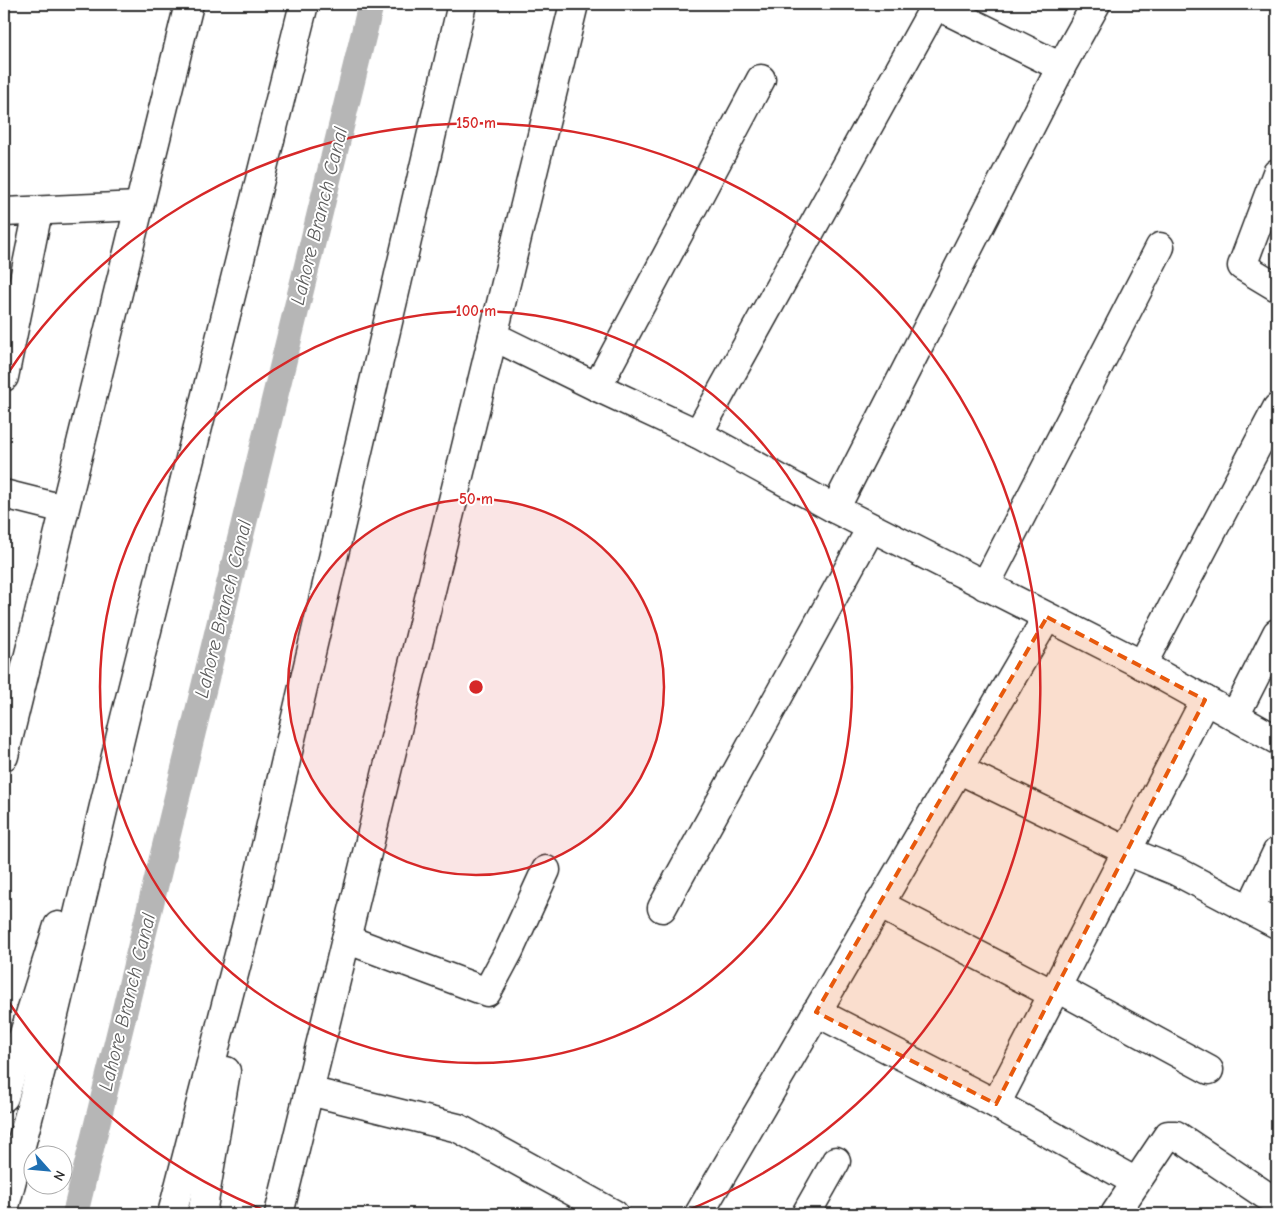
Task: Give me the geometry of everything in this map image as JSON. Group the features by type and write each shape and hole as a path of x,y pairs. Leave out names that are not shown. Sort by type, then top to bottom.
{"main road":[{"path":"4,756 189,4"},
{"path":"4,1210 41,1069 125,718 304,4"},
{"path":"172,1214 256,890 462,4"},
{"path":"279,1214 574,4"},
{"path":"698,434 935,4 1061,66"},
{"path":"835,509 1061,66 1096,4"},
{"path":"597,387 761,79"},
{"path":"1277,173 1242,266 1277,287"},
{"path":"4,212 139,206"},
{"path":"4,377 38,211"},
{"path":"985,586 1160,247"},
{"path":"493,336 698,434 871,528 1142,665 1277,740"},
{"path":"1142,665 1277,408"},
{"path":"4,494 64,510"},
{"path":"662,908 871,528"},
{"path":"707,1211 816,1012 1047,617"},
{"path":"1235,716 1277,633"},
{"path":"996,1104 1205,700"},
{"path":"4,1097 125,718"},
{"path":"958,769 1127,851 1176,871 1277,924"},
{"path":"1250,909 1277,852"},
{"path":"346,939 487,992 509,951 546,870"},
{"path":"202,1214 256,890"},
{"path":"879,904 1055,990 1209,1070"},
{"path":"816,1012 996,1104 1136,1182"},
{"path":"309,1091 458,1128 614,1214"},
{"path":"1115,1214 1168,1135 1176,1135 1277,1203"},
{"path":"806,1214 836,1161"}],"highlighted area":[{"path":"1047,617 1205,700 996,1104 816,1012"}],"waterway":[{"name":"Lahore Branch Canal","path":"75,1214 371,4"}]}
